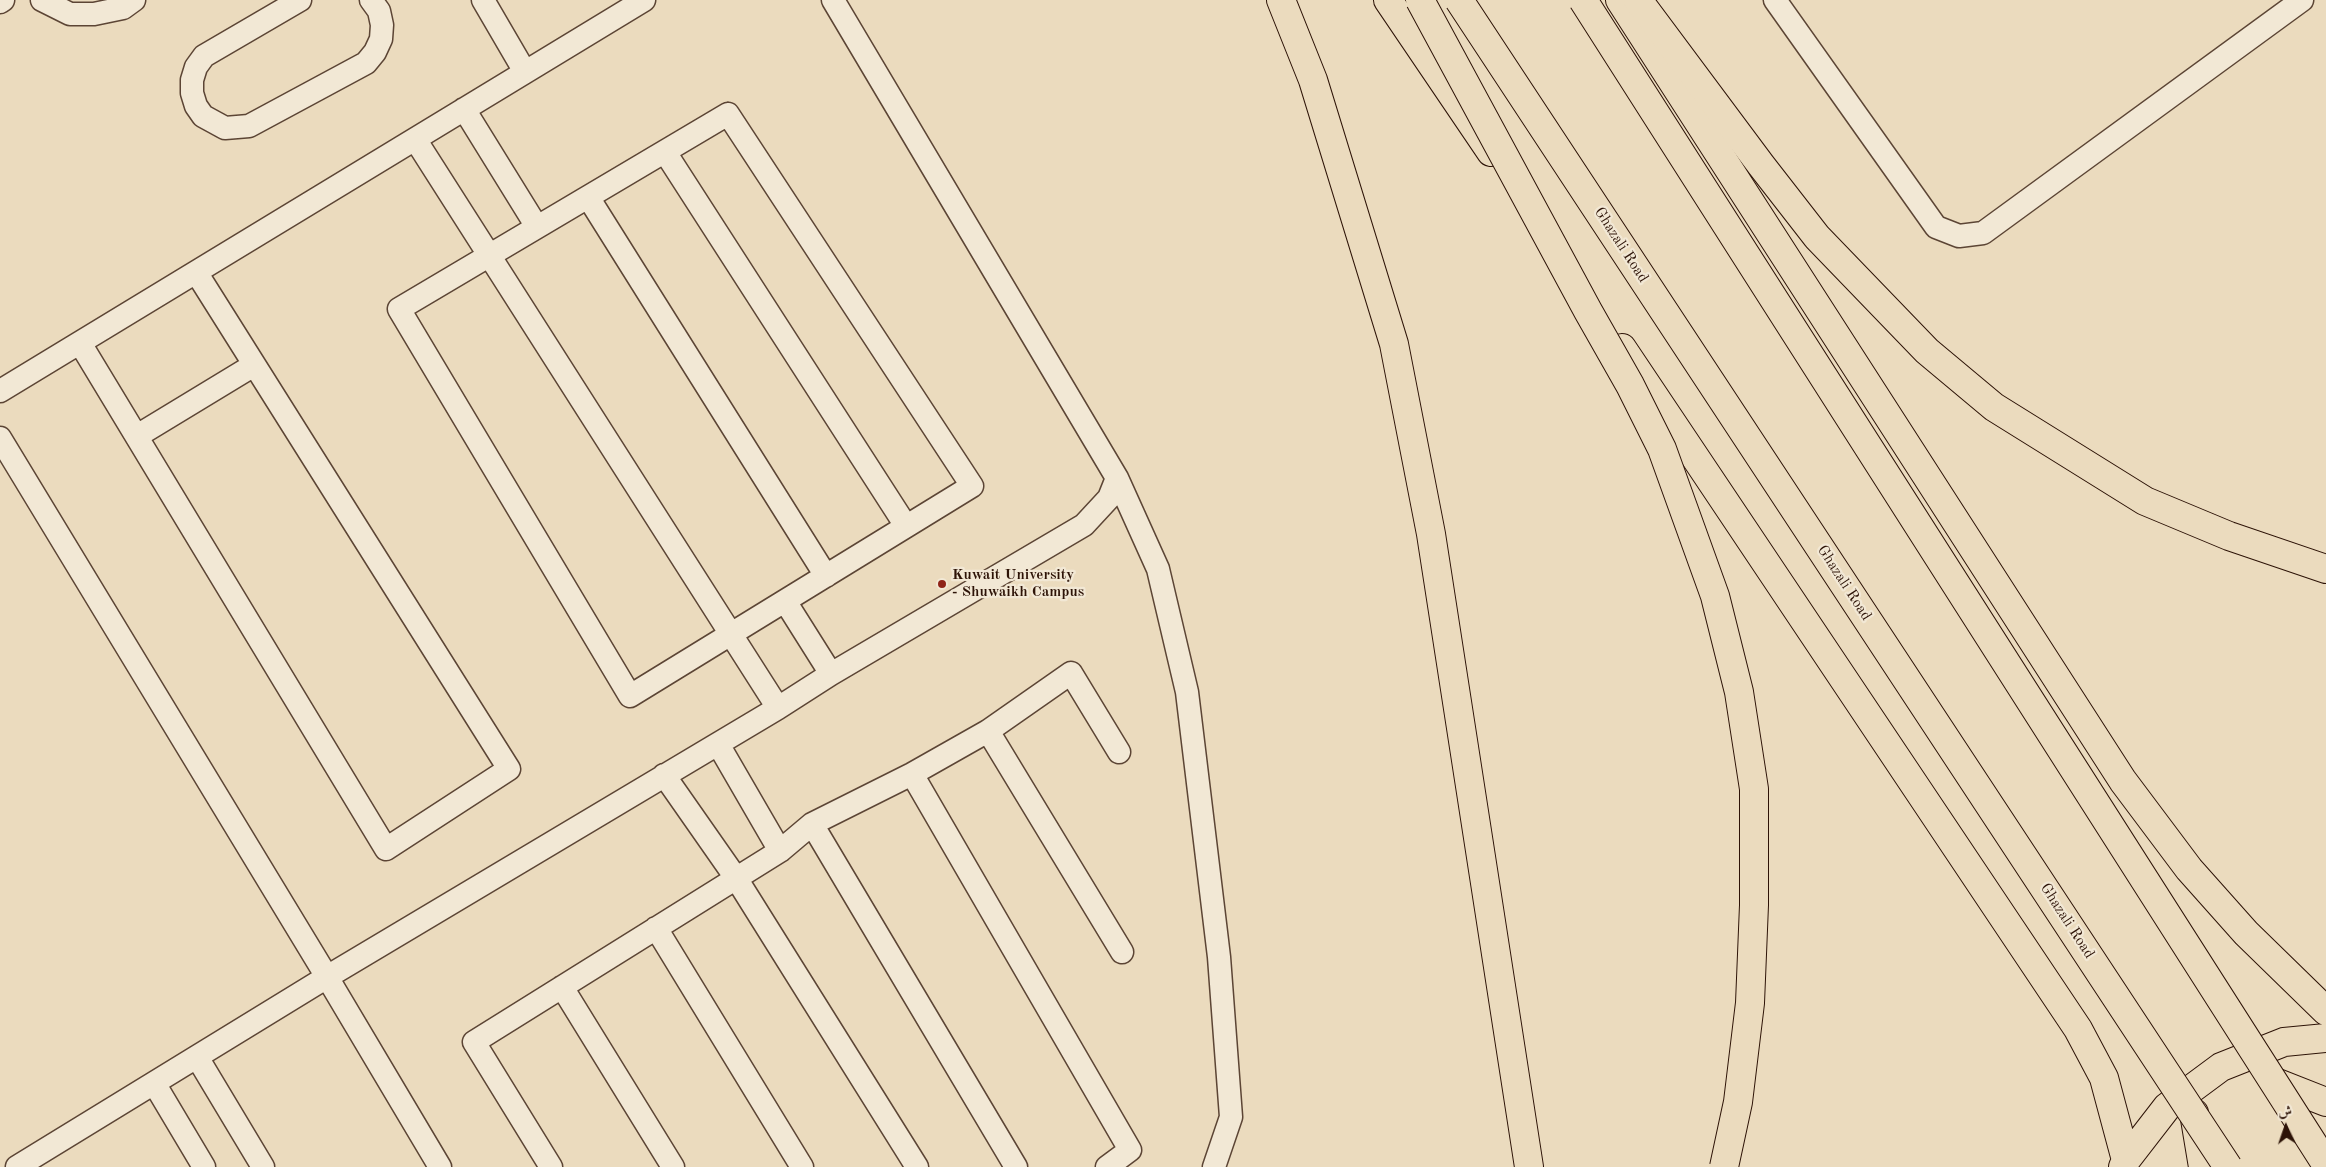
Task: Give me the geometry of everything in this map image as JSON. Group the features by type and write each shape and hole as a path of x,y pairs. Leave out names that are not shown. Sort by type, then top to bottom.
{"main road":[{"path":"1281,0 1313,80 1394,344 1434,553 1529,1167"},
{"path":"1388,0 2078,1029 2104,1078 2125,1164"},
{"path":"1420,0 1638,401 1662,449 1715,596 1740,692 1754,789 1754,905 1750,1003 1738,1102 1724,1167"},
{"name":"Ghazali Road","path":"1459,0 2228,1167"},
{"path":"1583,0 2326,1164"},
{"path":"1620,0 2123,781 2189,869 2246,933 2326,1011"},
{"path":"1638,0 1817,237 1926,351 1986,401 2061,450 2145,500 2229,536 2326,569"},
{"path":"2125,1164 2167,1107 2221,1066 2284,1042 2326,1038"},
{"path":"2275,1082 2326,1102"},
{"path":"2194,1113 2204,1167"}],"lane":[{"path":"42,0 70,14 94,14 123,8 134,0"},
{"path":"300,0 268,8 204,56 196,67 192,80 192,93 196,106 203,116 213,124 224,128 249,126 366,63 375,52 381,39 382,25 379,11 371,0"},
{"path":"484,0 525,72"},
{"path":"0,391 644,0"},
{"path":"833,0 1117,478 1158,569 1187,692 1218,957 1231,1117 1214,1167"},
{"path":"1775,0 1936,227 1958,236 1983,233 2302,0"},
{"path":"464,109 537,228"},
{"path":"728,114 972,486 630,696 399,309 537,228 728,114"},
{"path":"415,139 778,708"},
{"path":"665,152 906,526"},
{"path":"588,198 826,576"},
{"path":"80,343 386,849 509,769 196,272"},
{"path":"137,436 254,364"},
{"path":"0,438 440,1167"},
{"path":"17,1167 327,977 778,708 831,674 1084,525 1109,498 1117,478"},
{"path":"785,601 831,674"},
{"path":"551,1167 474,1042 780,850 812,824 912,774 988,731 1071,673 1119,752"},
{"path":"988,731 1122,952"},
{"path":"718,744 780,850"},
{"path":"912,774 1130,1150 1108,1167"},
{"path":"664,775 736,878 917,1167"},
{"path":"812,824 1016,1167"},
{"path":"656,928 802,1167"},
{"path":"562,987 673,1167"},
{"path":"196,1057 263,1167"},
{"path":"154,1083 204,1167"}],"place":[{"name":"Kuwait University - Shuwaikh Campus","path":"942,584"}]}
